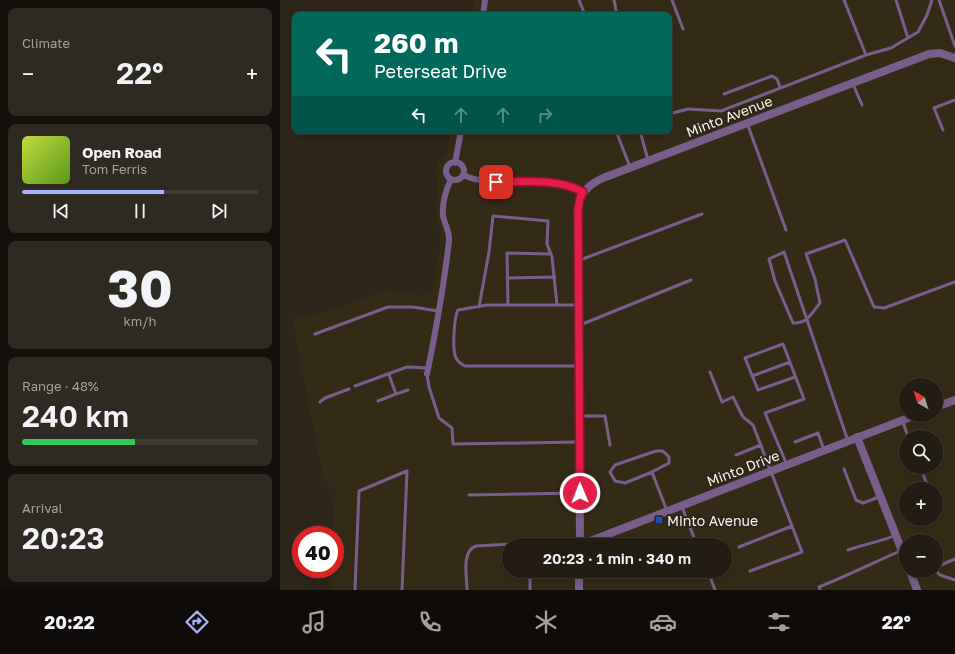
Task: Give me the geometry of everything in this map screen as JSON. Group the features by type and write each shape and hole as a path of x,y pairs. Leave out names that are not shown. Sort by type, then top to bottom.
{"street":[{"path":"483,12 485,0"},
{"name":"Minto Avenue","path":"583,192 592,183 648,160 929,54 940,53 953,57"},
{"path":"455,163 460,134"},
{"path":"463,176 463,167 455,163 450,164 447,169 447,175 451,179 459,179 463,176 482,182 560,184 574,187 583,192 580,198 578,210 580,538"},
{"path":"428,371 449,240 443,209 446,193 451,179"},
{"path":"943,404 955,400"},
{"name":"Minto Drive","path":"594,538 682,506 899,421"},
{"path":"858,437 899,544"},
{"path":"579,578 579,590"},
{"path":"913,578 917,590"}],"lane":[{"path":"579,0 583,12"},
{"path":"614,0 616,12"},
{"path":"672,0 683,29"},
{"path":"844,0 866,55"},
{"path":"896,0 908,38"},
{"path":"672,113 688,109 721,111 866,55 891,48 918,32 928,15 932,0"},
{"path":"939,0 955,46"},
{"path":"724,94 772,76 777,79 780,88"},
{"path":"852,84 862,105"},
{"path":"943,130 934,108 955,100"},
{"path":"747,123 786,230"},
{"path":"617,134 630,168"},
{"path":"641,134 648,160"},
{"path":"578,261 702,214"},
{"path":"479,307 489,252 493,216 548,221 547,244 551,254 555,277 557,305"},
{"path":"848,441 807,320 784,252 769,259 775,281 793,323 807,320 820,303 815,279 806,254 845,240 874,307 884,308 955,282"},
{"path":"508,305 507,253 551,254"},
{"path":"507,278 555,277"},
{"path":"579,326 691,280"},
{"path":"578,305 487,305 458,310 455,316 455,355 462,365 465,366 578,366"},
{"path":"315,334 388,307 413,307 438,311"},
{"path":"787,465 765,413 804,399 783,344 745,358 758,390 795,377"},
{"path":"752,376 790,362"},
{"path":"355,386 412,366 428,371 429,387 440,418 452,428 453,444 579,442"},
{"path":"710,372 722,402 733,397 743,417 753,425 802,552 750,571"},
{"path":"389,374 396,394"},
{"path":"320,402 325,398 349,389"},
{"path":"378,401 408,390"},
{"path":"580,416 605,416 610,445"},
{"path":"795,442 818,433 824,450"},
{"path":"736,454 761,445"},
{"path":"663,450 669,457 670,463 652,472 625,483 614,481 610,472 612,467 615,465 663,450"},
{"path":"844,469 856,500 863,503 881,497"},
{"path":"355,590 359,491 407,471 402,590"},
{"path":"652,472 667,511"},
{"path":"469,495 580,493"},
{"path":"682,506 694,538"},
{"path":"739,547 792,526"},
{"path":"848,550 868,543 880,542 896,535"},
{"path":"467,590 467,554 470,548 476,546 502,545"},
{"path":"820,590 819,587 856,573 863,568 899,551"},
{"path":"943,564 955,559"},
{"path":"943,576 955,580"},
{"path":"530,578 530,590"},
{"path":"711,578 715,590"}],"shaded area":[{"path":"474,0 955,0 955,590 330,590 331,578 344,578 344,526 333,526 335,489 324,482 292,318 324,313 386,290 422,295 432,294 441,237 436,210 438,184 436,172 439,161 447,152 450,134 672,134 672,12 472,12"}],"place":[{"name":"Minto Avenue","path":"659,520"}],"route":[{"path":"496,182 552,183 574,187 583,192 580,198 578,210 580,493"}]}
